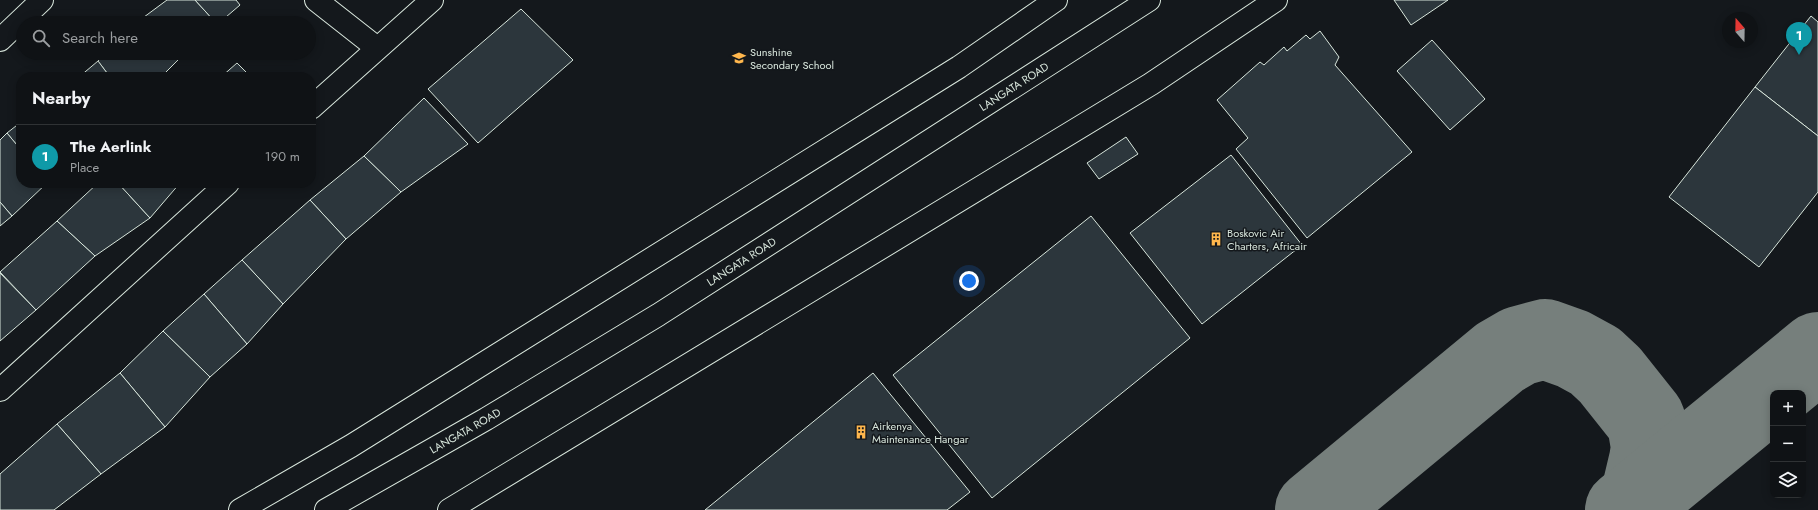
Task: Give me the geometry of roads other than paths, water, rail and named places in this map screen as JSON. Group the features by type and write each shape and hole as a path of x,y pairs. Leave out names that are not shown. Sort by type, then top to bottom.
{"main road":[{"path":"25,16 42,0"},
{"path":"316,0 377,48"},
{"path":"316,103 432,0"},
{"path":"240,510 358,442 945,76 1056,0"},
{"name":"LANGATA ROAD","path":"326,510 479,423 658,315 1149,0"},
{"path":"449,510 1151,84 1276,0"},
{"path":"0,40 16,25"},
{"path":"0,390 222,188"}],"place":[{"name":"The Aerlink","path":"1799,55"},
{"name":"Sunshine Secondary School","path":"739,58"},
{"name":"Boskovic Air Charters, Africair","path":"1216,239"},
{"name":"Airkenya Maintenance Hangar","path":"861,432"}]}
